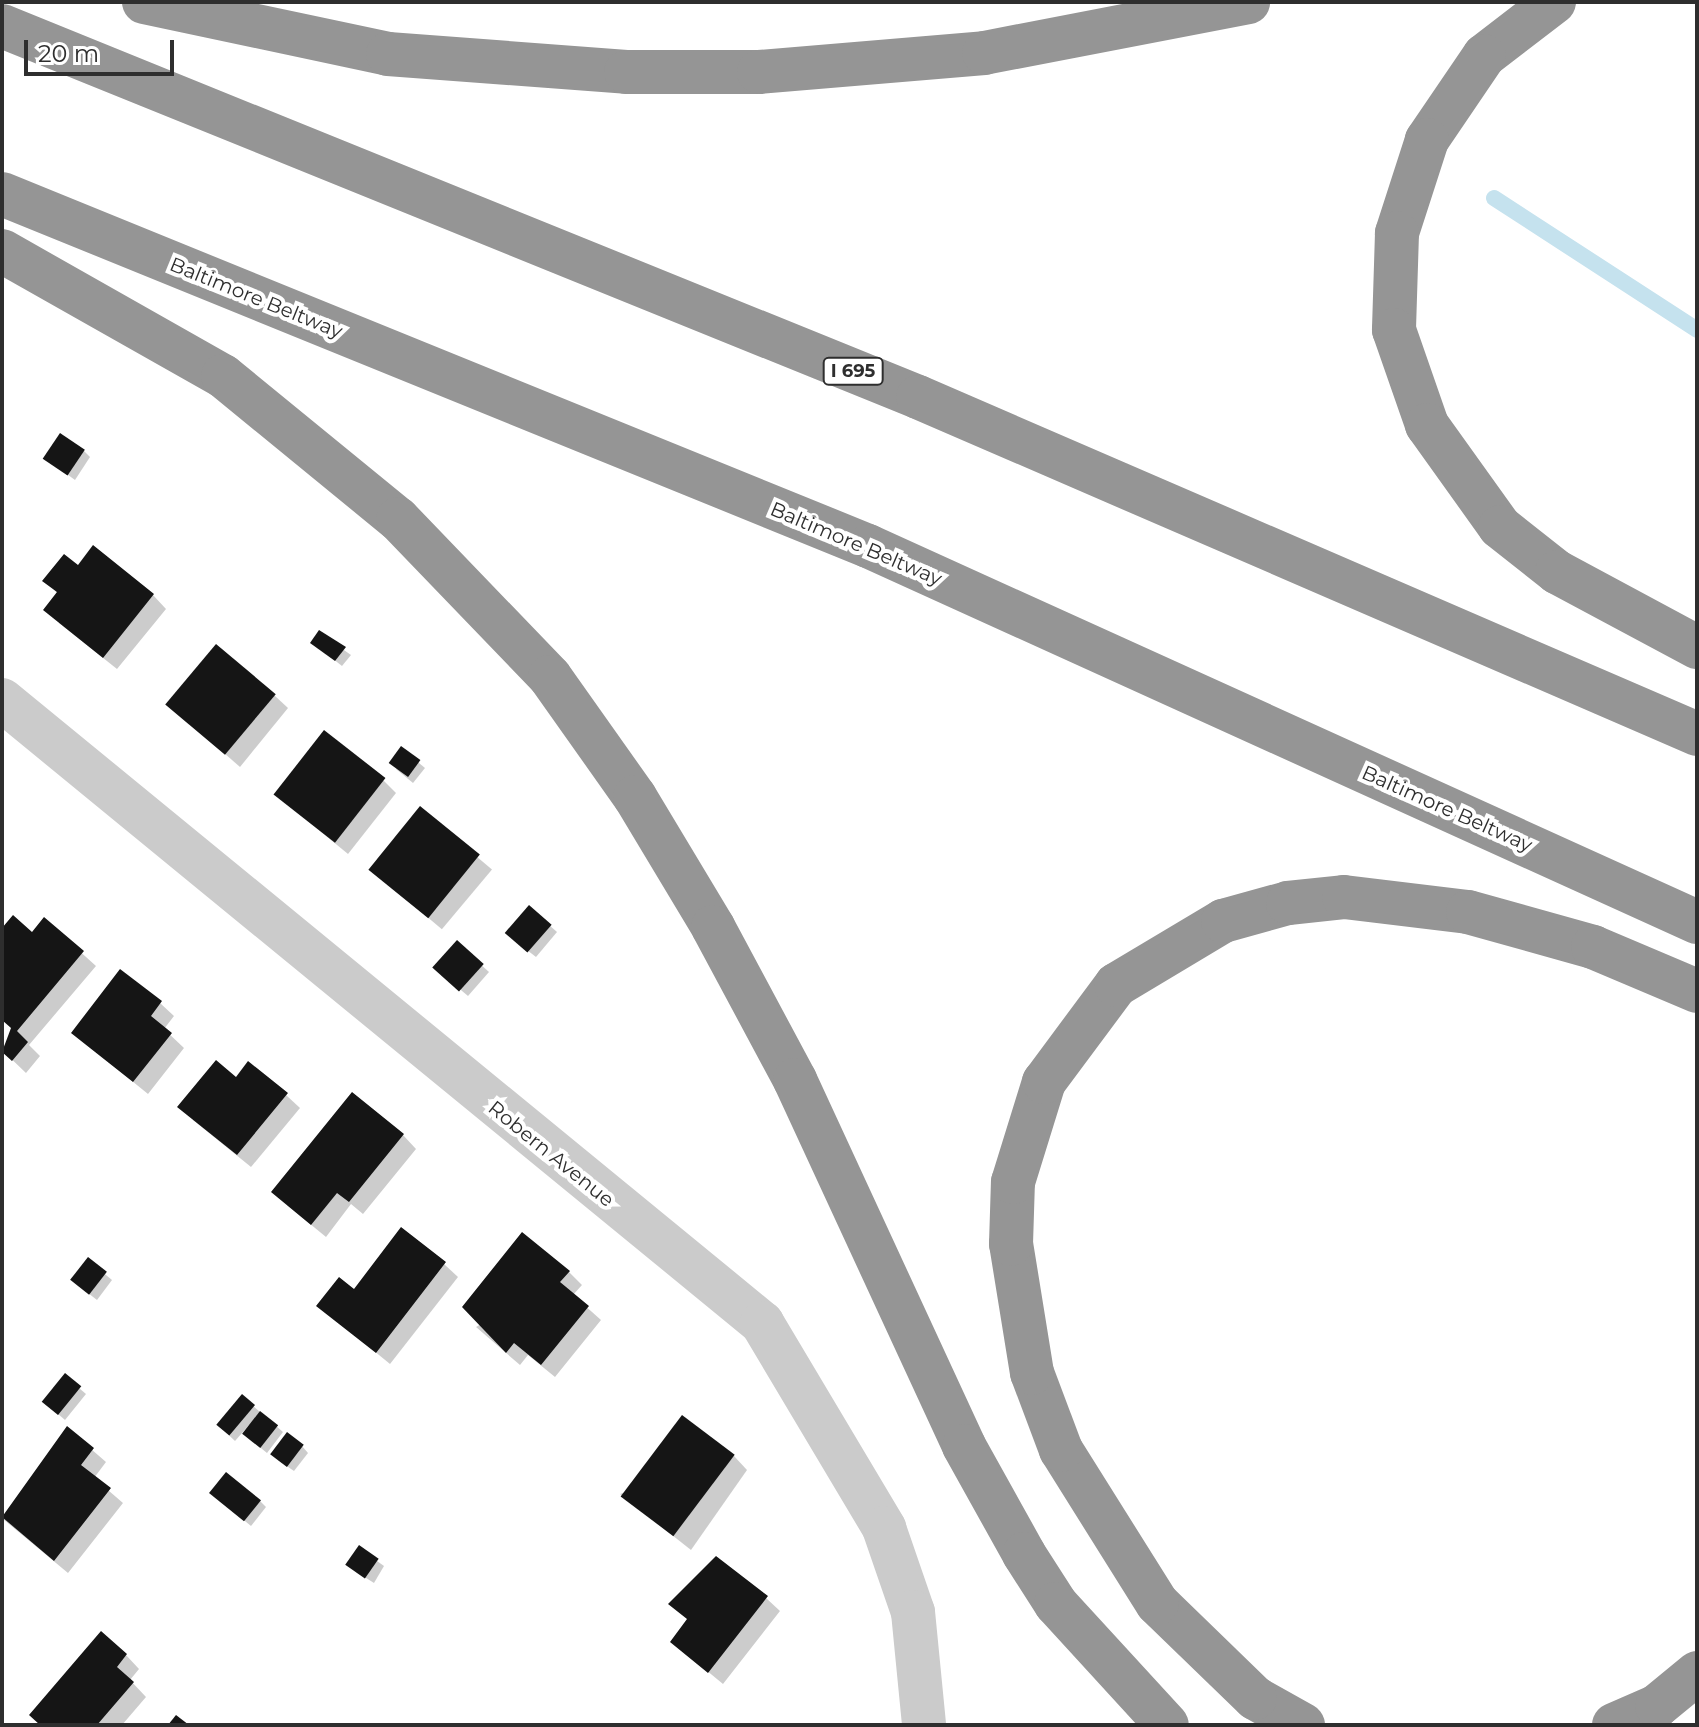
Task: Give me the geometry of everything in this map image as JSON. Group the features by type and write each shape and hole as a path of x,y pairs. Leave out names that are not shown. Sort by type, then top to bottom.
{"highway":[{"path":"144,2 388,54 700,72 984,53 1248,2"},
{"path":"1554,2 1484,56 1427,140 1397,233 1394,330 1427,425 1500,527 1557,572 1697,647"},
{"name":"I 695","path":"2,26 918,397 1697,734"},
{"name":"Baltimore Beltway","path":"2,194 868,546 1697,922"},
{"path":"2,251 142,324 258,402 398,519 550,677 635,797 713,927 795,1080 964,1446 1024,1554 1056,1604 1167,1725"},
{"path":"1303,1725 1255,1698 1157,1603 1061,1450 1032,1373 1011,1244 1013,1182 1044,1082 1116,985 1223,921 1288,903 1344,897 1468,912 1593,947 1697,991"},
{"path":"1614,1725 1657,1706 1697,1673"}],"street":[{"name":"Robern Avenue","path":"2,700 762,1323 884,1528 913,1612 924,1725"}],"building":[{"path":"60,433 85,450 68,475 43,459"},
{"path":"93,545 154,594 103,658 43,610 57,592 42,581 64,554 78,565"},
{"path":"319,630 346,647 335,661 310,643"},
{"path":"216,644 276,694 225,755 165,705"},
{"path":"324,730 385,778 335,843 274,795"},
{"path":"401,746 420,760 408,777 389,763"},
{"path":"420,806 480,854 428,918 368,870"},
{"path":"529,905 552,925 527,953 505,933"},
{"path":"13,915 32,932 44,917 84,951 17,1031 28,1042 12,1061 2,1052 11,1028 2,1020 2,928"},
{"path":"457,940 484,964 459,992 432,967"},
{"path":"120,969 162,1001 151,1016 172,1033 133,1082 71,1033"},
{"path":"216,1060 236,1077 248,1061 288,1093 237,1155 177,1107"},
{"path":"352,1092 404,1134 349,1202 337,1193 311,1225 271,1192"},
{"path":"401,1227 446,1262 376,1353 316,1306 339,1277 354,1289"},
{"path":"522,1232 570,1271 560,1282 589,1306 541,1365 514,1343 506,1353 462,1307"},
{"path":"88,1257 107,1272 89,1295 70,1280"},
{"path":"65,1373 81,1386 58,1415 42,1402"},
{"path":"242,1394 255,1405 229,1436 216,1425"},
{"path":"260,1411 278,1425 260,1448 242,1434"},
{"path":"682,1415 735,1455 673,1536 621,1496"},
{"path":"67,1426 94,1448 81,1465 111,1488 54,1561 2,1517"},
{"path":"287,1432 304,1445 287,1467 270,1454"},
{"path":"226,1472 261,1500 244,1521 209,1493"},
{"path":"359,1545 379,1559 365,1578 345,1565"},
{"path":"716,1556 768,1596 708,1673 670,1642 687,1619 668,1604"},
{"path":"101,1631 127,1654 117,1667 134,1682 97,1725 40,1725 29,1715"},
{"path":"176,1715 189,1725 168,1725"}],"waterway":[{"path":"1494,198 1697,330"}]}
